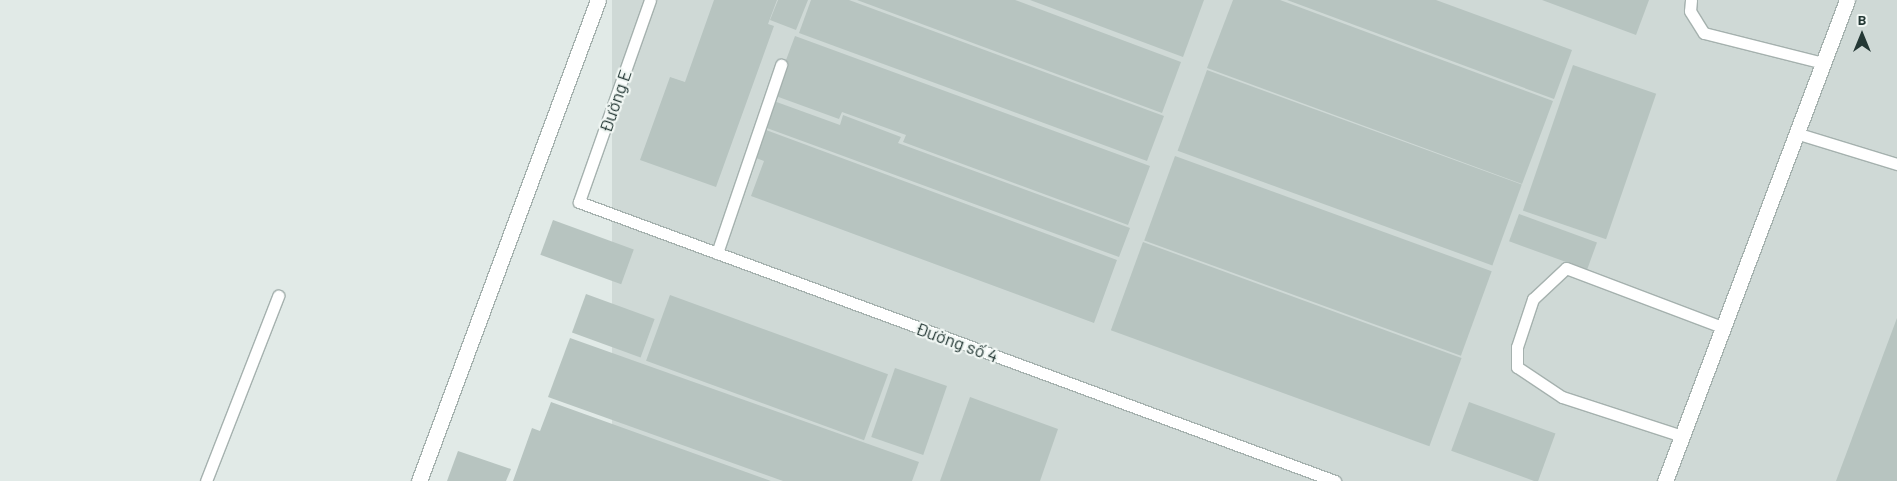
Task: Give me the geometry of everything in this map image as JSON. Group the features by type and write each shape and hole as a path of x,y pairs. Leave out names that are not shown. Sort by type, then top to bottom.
{"street":[{"path":"419,481 598,0"},
{"path":"1665,481 1847,0"}],"lane":[{"name":"Đường E","path":"579,202 650,0"},
{"path":"1691,0 1690,11 1704,33 1823,63"},
{"path":"717,253 781,65"},
{"path":"1796,133 1897,164"},
{"name":"Đường số 4","path":"579,202 1335,481"},
{"path":"1682,436 1562,397 1517,367 1517,346 1533,299 1566,268 1722,327"},
{"path":"206,481 278,296"}],"shaded area":[{"path":"612,0 1897,0 1897,481 612,481"}],"building":[{"path":"714,0 777,0 768,24 774,26 716,187 640,160 670,77 685,82"},
{"path":"778,0 808,0 796,30 770,20"},
{"path":"811,0 849,0 1164,116 1147,161 799,33"},
{"path":"857,0 1015,0 1181,62 1162,113"},
{"path":"1030,0 1204,0 1183,57"},
{"path":"1233,0 1280,0 1553,101 1522,184 1207,68"},
{"path":"1287,0 1436,0 1572,50 1554,99"},
{"path":"1542,0 1649,0 1636,35"},
{"path":"795,36 1150,166 1128,225 903,142 906,135 842,112 839,119 773,95"},
{"path":"1573,65 1656,94 1606,239 1523,211"},
{"path":"1207,70 1522,185 1492,265 1178,151"},
{"path":"771,100 840,125 843,115 901,137 898,143 1130,228 1119,257 761,126"},
{"path":"766,130 1117,260 1094,323 751,196 764,161 756,158"},
{"path":"1175,156 1492,271 1461,356 1144,241"},
{"path":"1519,214 1597,242 1587,270 1509,241"},
{"path":"553,220 634,249 621,284 540,255"},
{"path":"1143,242 1462,358 1429,446 1111,330"},
{"path":"586,294 655,319 641,357 572,333"},
{"path":"670,295 888,374 864,440 646,361"},
{"path":"1897,318 1897,481 1836,481"},
{"path":"570,338 919,462 912,481 783,481 548,397"},
{"path":"895,368 947,386 923,455 871,437"},
{"path":"970,397 1058,429 1040,481 940,481"},
{"path":"551,402 771,481 513,481 532,428 540,431"},
{"path":"1469,402 1555,433 1538,481 1451,451"},
{"path":"458,451 511,469 506,481 447,481"}]}
